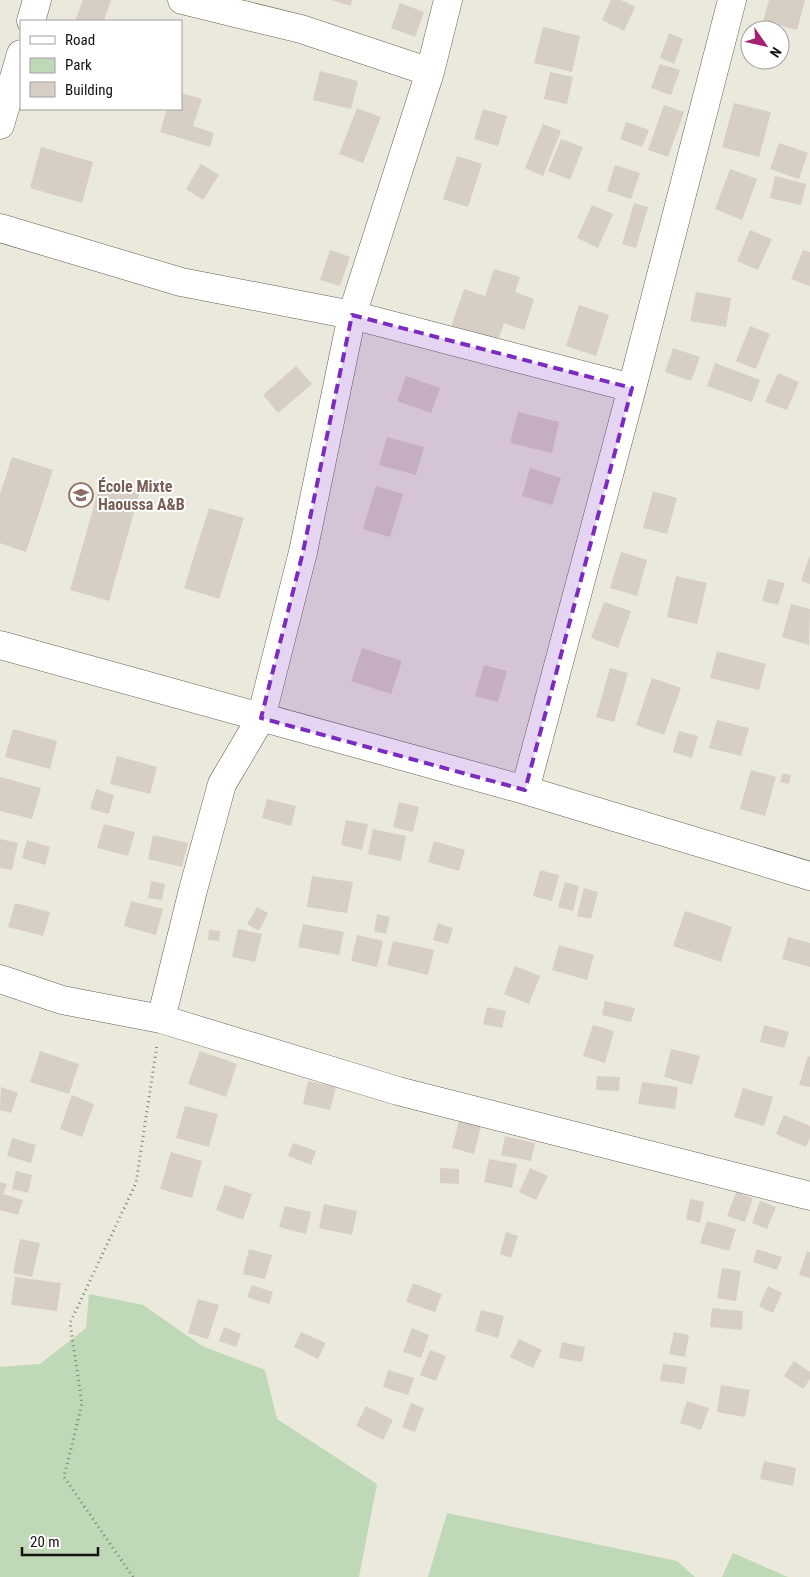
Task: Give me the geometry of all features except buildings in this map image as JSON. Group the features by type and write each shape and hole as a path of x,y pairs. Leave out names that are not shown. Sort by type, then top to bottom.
{"street":[{"path":"31,20 37,0"},
{"path":"182,0 301,29 430,72"},
{"path":"161,1019 222,784 261,718 303,552 352,315 430,72 448,0"},
{"path":"525,790 632,388 732,0"},
{"path":"0,125 20,57"},
{"path":"0,228 181,282 352,315 632,388"},
{"path":"0,645 525,790 810,876"},
{"path":"0,979 62,1000 161,1019 398,1091 810,1196"}],"path":[{"path":"133,1577 64,1476 82,1404 70,1323 136,1183 161,1019"}],"highlighted area":[{"path":"352,315 632,388 525,790 261,718 303,552"}],"green space":[{"path":"89,1294 143,1305 202,1346 265,1370 277,1419 377,1484 359,1577 0,1577 0,1367 40,1364 86,1328"},
{"path":"447,1513 677,1561 695,1577 428,1577"},
{"path":"733,1553 788,1577 722,1577"}],"place":[{"name":"École Mixte Haoussa A&B","path":"81,495"}]}
